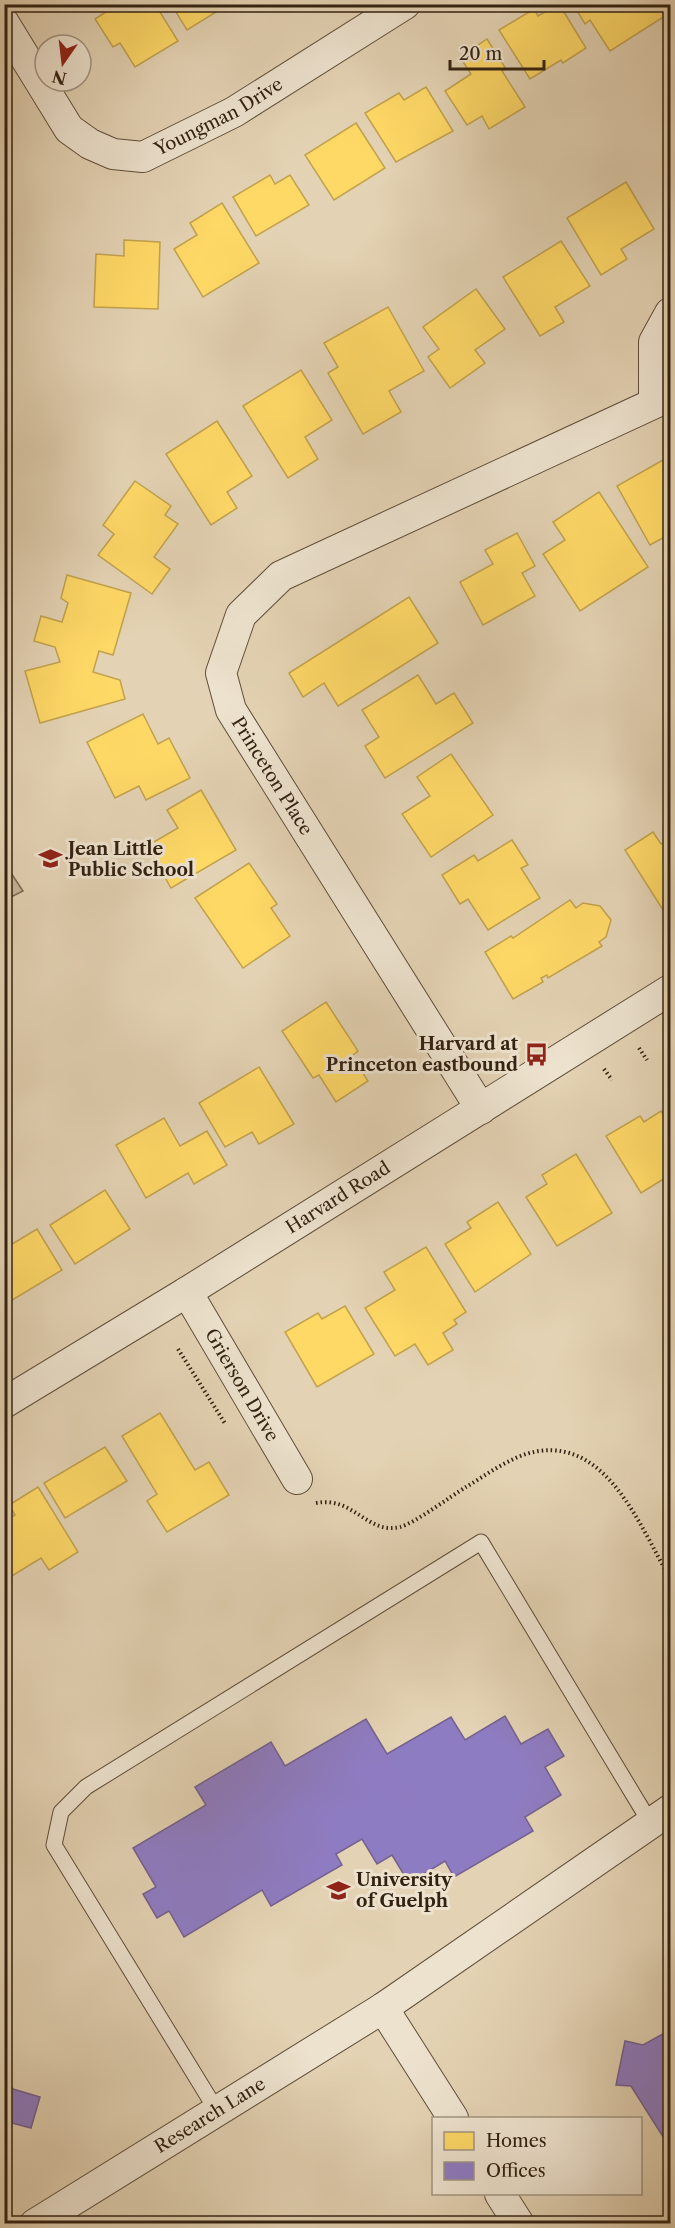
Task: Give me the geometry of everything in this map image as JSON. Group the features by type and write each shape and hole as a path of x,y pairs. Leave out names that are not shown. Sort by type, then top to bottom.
{"street":[{"name":"Youngman Drive","path":"4,23 69,129 90,144 114,154 143,157 234,112 405,4"},
{"name":"Princeton Place","path":"481,1109 231,710 221,673 241,615 281,576 662,400 654,342 670,313"},
{"name":"Harvard Road","path":"4,1403 188,1292 670,990"},
{"name":"Grierson Drive","path":"188,1292 304,1492"},
{"name":"Research Lane","path":"35,2223 383,2008 661,1817"},
{"path":"383,2008 452,2117"},
{"path":"501,2195 519,2223"}],"lane":[{"path":"217,2111 54,1845 61,1812 86,1787 481,1542 661,1817"}],"path":[{"path":"639,1048 646,1060"},
{"path":"604,1069 612,1080"},
{"path":"304,1492 349,1507 378,1527 400,1527 509,1461 539,1451 567,1452 595,1464 612,1481 670,1578"}],"shaded area":[{"path":"5,864 23,891 4,900"}],"building: Homes":[{"path":"118,4 155,4 178,41 135,67 120,43 113,47 95,19"},
{"path":"171,4 229,4 187,30"},
{"path":"559,4 586,48 563,63 561,60 530,79 499,30 534,9 538,16"},
{"path":"573,4 658,4 665,16 610,51 590,20 585,24"},
{"path":"663,4 670,4 670,17"},
{"path":"487,39 506,69 502,71 525,107 489,129 482,116 467,125 445,91 471,74 460,57"},
{"path":"426,87 453,131 396,162 365,113 399,93 404,100"},
{"path":"356,123 385,168 334,200 305,155"},
{"path":"665,160 670,160 670,211"},
{"path":"270,175 275,184 290,175 309,205 256,236 233,197"},
{"path":"626,182 654,229 621,249 627,259 601,275 567,218"},
{"path":"222,203 259,263 203,297 174,249 197,235 190,223"},
{"path":"124,240 160,242 158,309 94,307 96,254 124,256"},
{"path":"561,241 590,286 555,307 564,322 540,336 503,277"},
{"path":"476,289 505,329 475,350 485,363 450,388 428,357 439,349 423,327"},
{"path":"388,307 424,371 389,391 401,412 363,434 328,373 338,367 324,343"},
{"path":"301,370 332,420 305,437 318,459 288,478 243,406"},
{"path":"217,421 252,476 227,492 237,508 211,525 166,454"},
{"path":"670,456 670,534 650,545 617,486"},
{"path":"135,481 171,506 165,515 178,524 154,557 170,569 152,594 98,555 114,534 103,525"},
{"path":"599,492 648,567 580,611 543,554 565,540 553,522"},
{"path":"517,533 535,566 522,573 535,596 483,625 460,582 493,564 485,550"},
{"path":"67,575 131,593 113,655 99,651 93,672 120,680 125,699 40,723 25,671 60,662 55,647 34,641 41,616 62,622 68,603 61,598"},
{"path":"409,597 438,643 338,706 324,683 303,697 289,673"},
{"path":"418,675 436,704 454,693 473,723 385,778 365,746 379,737 362,710"},
{"path":"143,714 158,744 169,738 190,778 146,800 139,786 115,798 87,742"},
{"path":"451,754 493,815 431,857 402,814 430,796 417,777"},
{"path":"201,790 236,850 171,888 147,846 178,828 167,810"},
{"path":"653,832 661,844 670,838 670,906 663,910 625,850"},
{"path":"512,840 528,865 521,868 540,898 488,930 468,899 460,904 442,875 474,855 478,861"},
{"path":"249,863 277,904 271,908 290,936 243,968 195,898"},
{"path":"570,900 576,908 583,903 600,906 611,920 606,937 599,942 602,946 548,978 547,975 541,978 543,982 513,999 485,952 511,936 513,938"},
{"path":"326,1002 358,1051 352,1056 368,1081 336,1102 319,1075 313,1078 282,1031"},
{"path":"259,1067 294,1124 259,1144 252,1132 225,1147 199,1103"},
{"path":"661,1111 670,1126 670,1175 641,1193 606,1136 640,1116 644,1122"},
{"path":"164,1118 180,1146 207,1131 227,1165 194,1184 188,1173 146,1198 116,1145"},
{"path":"576,1154 612,1213 557,1246 526,1197 547,1184 542,1175"},
{"path":"105,1190 130,1229 75,1264 50,1225"},
{"path":"498,1202 531,1254 475,1292 445,1244 471,1228 467,1222"},
{"path":"37,1229 62,1270 4,1305 4,1249"},
{"path":"426,1247 466,1312 454,1320 457,1324 443,1333 453,1350 428,1365 415,1344 395,1356 365,1308 395,1290 384,1272"},
{"path":"345,1306 374,1354 317,1387 285,1332 318,1313 322,1319"},
{"path":"160,1413 195,1470 209,1462 229,1495 167,1532 147,1501 157,1494 122,1436"},
{"path":"105,1447 127,1481 65,1518 44,1483"},
{"path":"38,1487 78,1552 49,1570 41,1558 7,1579 4,1574 4,1522 15,1515 9,1505"}],"building: Offices":[{"path":"505,1716 521,1744 548,1729 564,1756 545,1767 561,1795 525,1817 533,1831 454,1877 445,1861 409,1883 392,1855 377,1864 362,1839 336,1854 342,1865 271,1906 262,1890 184,1937 169,1911 157,1918 143,1894 156,1887 133,1848 206,1805 195,1787 271,1742 285,1766 366,1719 387,1754 451,1717 465,1740"},
{"path":"670,2030 670,2148 631,2086 616,2085 625,2041 643,2045"},
{"path":"4,2076 13,2089 40,2097 31,2128 4,2121"}],"place":[{"name":"Jean Little Public School","path":"50,859"},
{"name":"Harvard at Princeton eastbound","path":"536,1054"},
{"name":"University of Guelph","path":"338,1890"}]}
